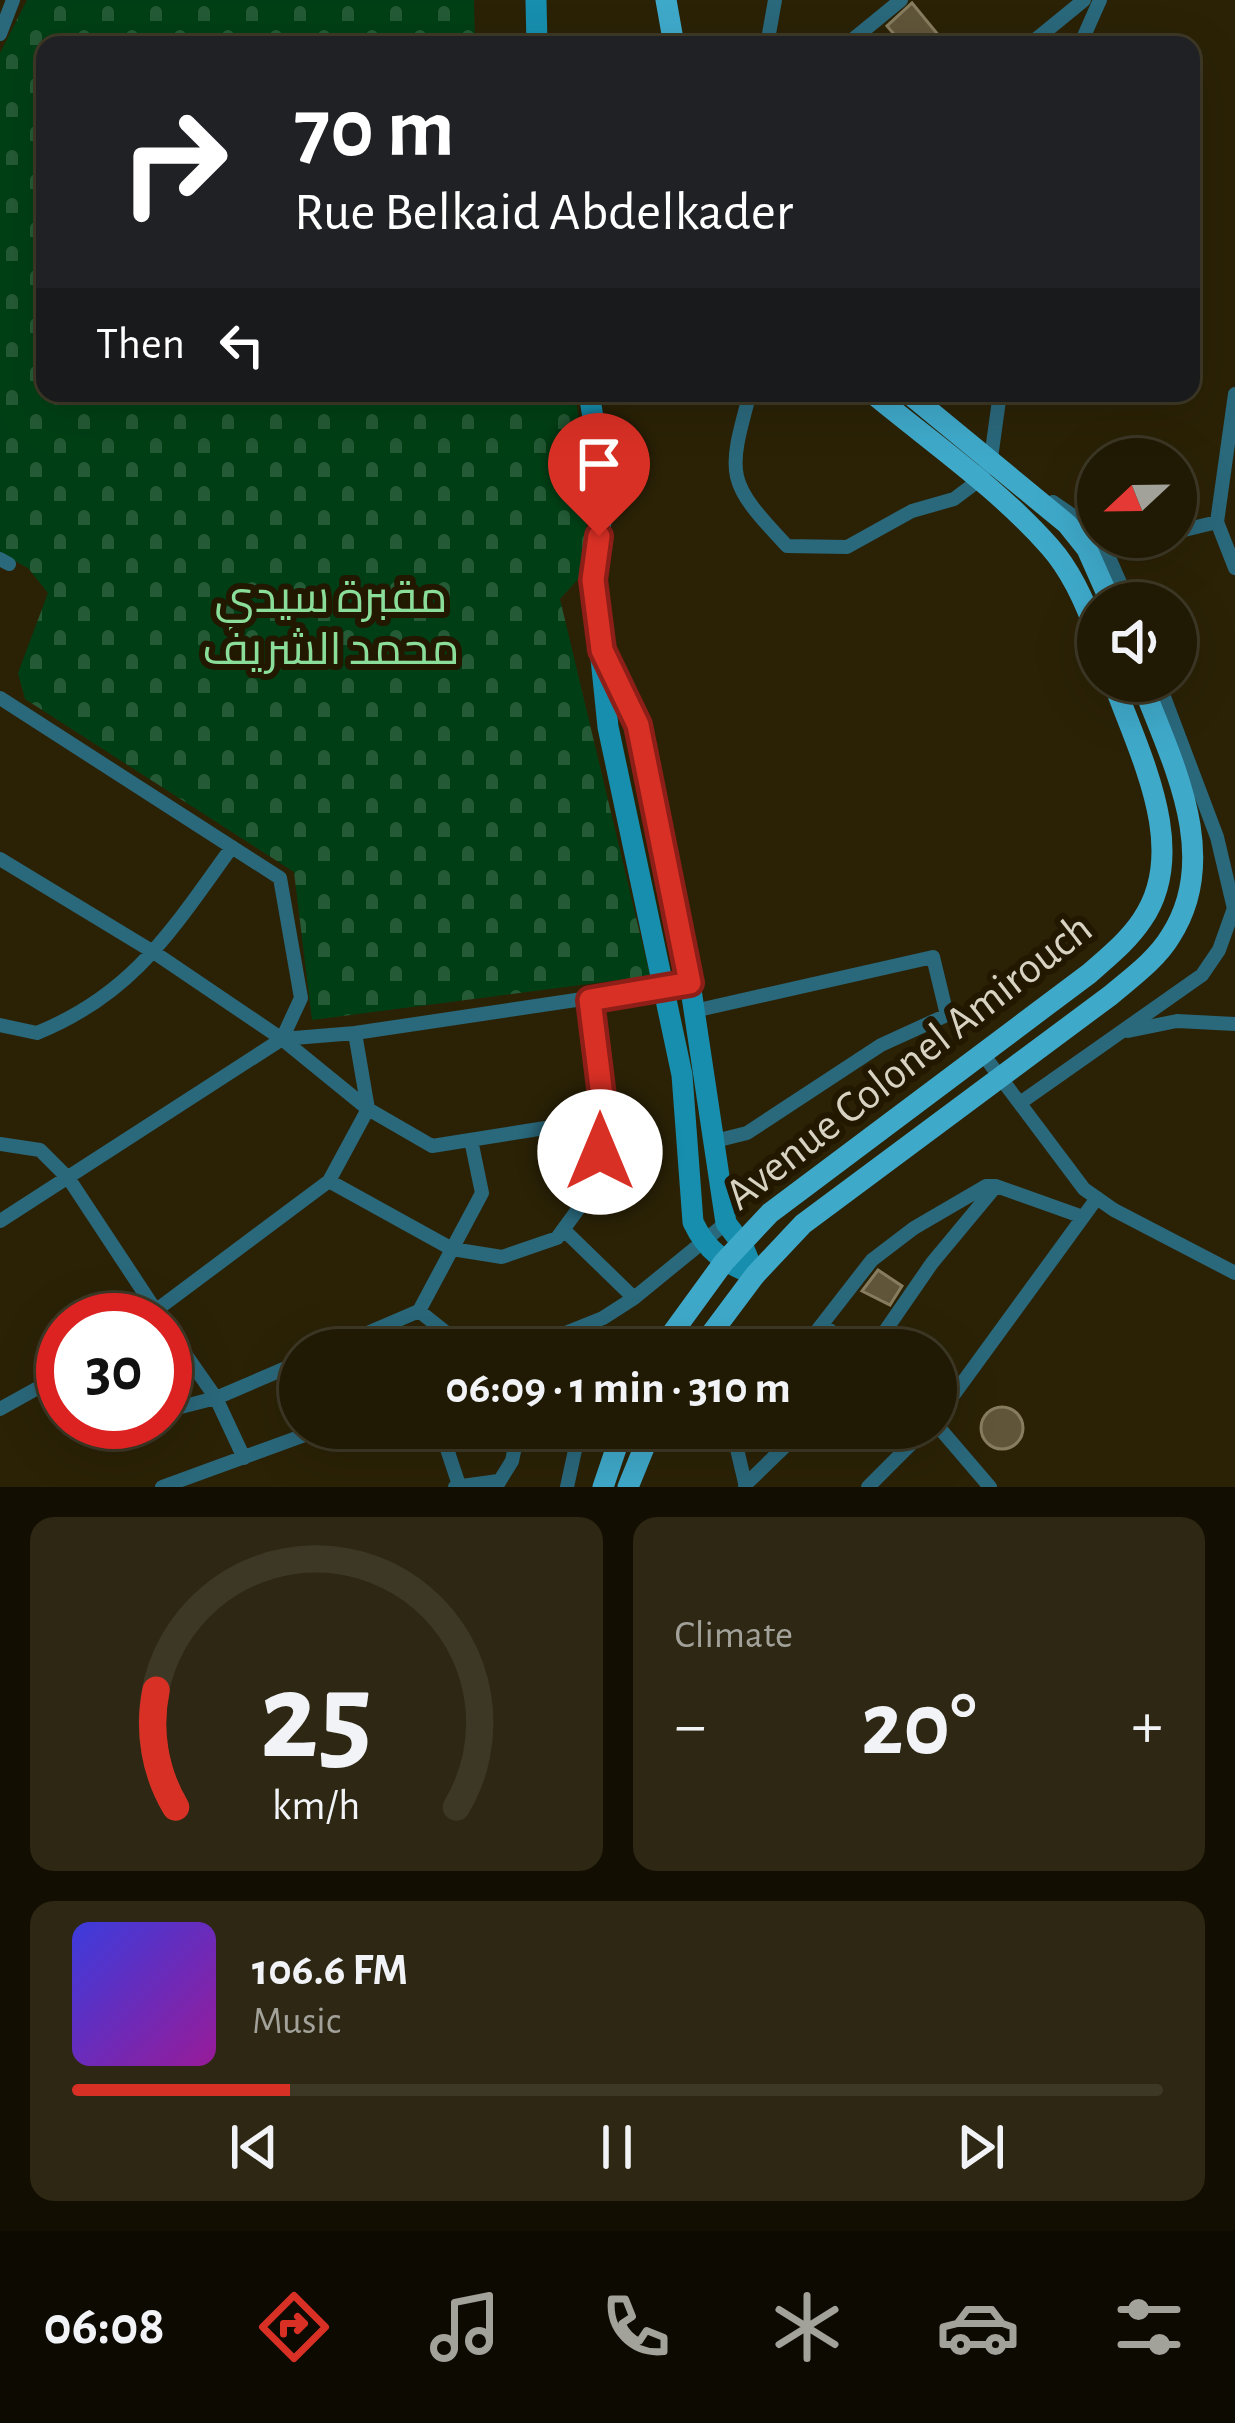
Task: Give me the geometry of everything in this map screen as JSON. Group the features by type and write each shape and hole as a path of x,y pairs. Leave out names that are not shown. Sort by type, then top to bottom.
{"main road":[{"path":"666,0 672,36"},
{"path":"883,402 1052,549 1077,589"},
{"path":"919,402 1067,524 1087,549 1102,582"},
{"name":"Avenue Colonel Amirouch","path":"675,1329 724,1262 770,1213 1124,943 1144,917 1156,892 1162,841 1156,804 1120,702"},
{"name":"Avenue Colonel Amirouch","path":"715,1329 755,1275 803,1224 1147,964 1171,936 1194,862 1192,826 1148,702"},
{"path":"603,1487 616,1449"},
{"path":"628,1487 643,1449"}],"street":[{"path":"0,34 13,0"},
{"path":"536,0 537,36"},
{"path":"769,36 775,0"},
{"path":"857,36 901,0"},
{"path":"1039,36 1084,0"},
{"path":"1083,36 1100,0"},
{"path":"1235,394 1216,522 1235,568"},
{"path":"591,402 605,491 593,580 608,727 682,1075 693,1222 703,1244 724,1262 755,1275"},
{"path":"747,402 732,454 737,483 787,547 847,547 912,511 954,499 978,481 991,458 999,402"},
{"path":"1027,489 1077,518"},
{"path":"1197,527 1216,522"},
{"path":"1112,559 1121,582"},
{"path":"602,650 638,725 690,983 726,1223 742,1244 755,1275"},
{"path":"0,698 280,878 301,998 282,1039"},
{"path":"1020,1103 1202,976 1220,950 1234,911 1217,837 1166,702"},
{"path":"0,1025 37,1033 129,979 155,953 232,847"},
{"path":"0,860 155,953 282,1039 368,1109 432,1146 602,1118"},
{"path":"694,1011 933,957 947,1015 880,1046 747,1132 711,1142"},
{"path":"0,1221 282,1039 355,1033 690,983"},
{"path":"329,1181 452,1249 502,1257 557,1238 595,1186 602,1118 590,1000"},
{"path":"1118,1034 1177,1021 1235,1024"},
{"path":"189,1293 329,1181 368,1109 355,1033"},
{"path":"982,1054 1084,1189 1235,1273"},
{"path":"377,1329 419,1311 482,1193 471,1140"},
{"path":"0,1144 40,1150 69,1179 140,1293"},
{"path":"819,1329 872,1260 914,1228 986,1186 1083,1217"},
{"path":"886,1329 932,1263 996,1186"},
{"path":"957,1392 1097,1198"},
{"path":"576,1329 634,1298 726,1223"},
{"path":"564,1230 634,1298"},
{"path":"419,1311 442,1329"},
{"path":"822,1325 828,1329"},
{"path":"192,1366 216,1398 244,1458"},
{"path":"192,1404 279,1371"},
{"path":"0,1409 36,1390"},
{"path":"162,1487 279,1445"},
{"path":"957,1447 989,1487"},
{"path":"446,1449 457,1486 497,1484 515,1449"},
{"path":"567,1487 575,1449"},
{"path":"737,1449 746,1486"},
{"path":"746,1486 783,1449"},
{"path":"868,1487 906,1449"}],"green space":[{"name":"مقبرة سيدي محمد الشريف","path":"27,0 474,0 475,36 36,36 36,402 576,402 590,495 580,577 560,599 650,976 312,1020 294,872 25,699 18,673 48,593 28,568 0,553 0,53"}],"building":[{"path":"912,3 939,36 895,36 887,26"},
{"path":"878,1270 902,1286 890,1305 862,1291"},
{"path":"1002,1407 1017,1413 1023,1428 1017,1443 1002,1449 987,1443 981,1428 987,1413"}],"route":[{"path":"599,536 593,580 602,650 638,725 690,983 590,1000 603,1104 600,1152"}]}
